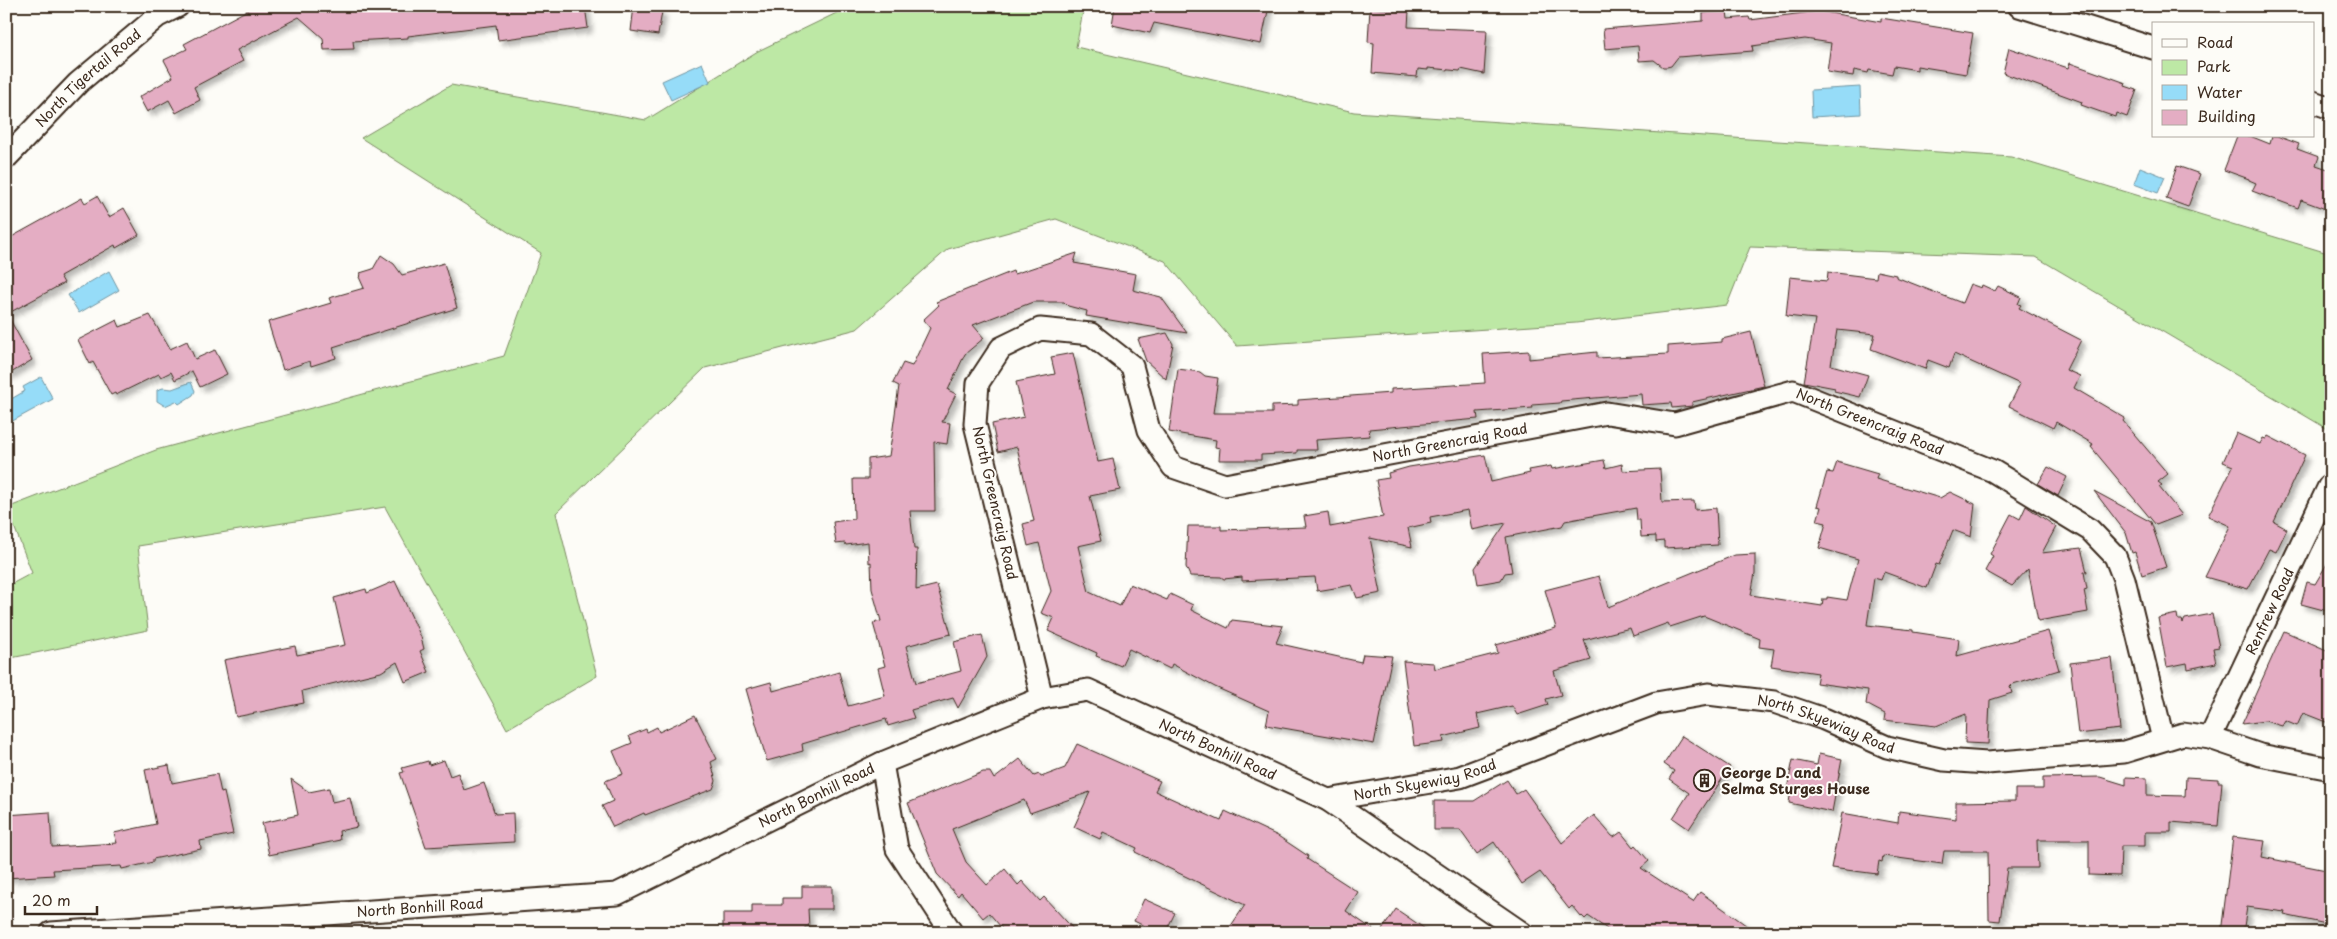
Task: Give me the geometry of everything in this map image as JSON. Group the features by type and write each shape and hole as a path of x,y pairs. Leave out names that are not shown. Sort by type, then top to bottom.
{"street":[{"name":"North Tigertail Road","path":"6,158 78,83 158,16 178,6"},
{"path":"2019,6 2152,48"},
{"path":"2314,102 2331,108"},
{"name":"North Greencraig Road","path":"1042,698 975,424 978,383 1001,348 1040,329 1091,334 1132,366 1149,430 1173,466 1226,485 1607,413 1675,424 1793,391 1993,471 2090,530 2115,556 2124,579 2163,739"},
{"name":"Renfrew Road","path":"2210,738 2329,486"},
{"name":"North Bonhill Road","path":"50,933 255,926 617,894 882,763 1042,698 1088,690 1328,800 1522,933"},
{"name":"North Skyewiay Road","path":"1328,800 1460,777 1656,703 1708,694 1774,702 1824,719 1887,747 1944,760 1987,763 2100,755 2124,752 2183,734 2210,738 2260,754 2331,769"},
{"path":"882,763 897,849 952,933"}],"green space":[{"path":"851,6 1084,6 1076,47 1354,112 2011,157 2331,254 2331,431 2036,257 1750,247 1727,305 1576,323 1237,346 1165,261 1056,219 948,249 857,329 705,368 556,513 597,676 507,729 385,507 138,546 148,630 6,659 6,587 32,573 7,508 156,450 504,356 541,253 361,138 451,85 646,120 758,51"}],"water":[{"path":"702,63 710,82 671,100 662,81"},
{"path":"1860,87 1861,114 1812,117 1811,90"},
{"path":"2140,167 2165,177 2158,193 2134,184"},
{"path":"109,271 119,290 79,313 68,295"},
{"path":"41,377 53,399 7,424 6,402 25,391 23,387"},
{"path":"191,382 195,391 193,395 179,404 176,401 165,406 157,401 157,390 163,388 172,389"}],"building":[{"path":"255,6 585,6 588,28 498,40 496,25 408,36 408,38 353,41 354,49 324,50 323,38 299,17 237,50 243,61 194,87 200,100 176,113 169,100 147,112 139,97 173,77 164,60 187,49 184,44"},
{"path":"634,6 657,6 657,11 662,12 658,35 631,31"},
{"path":"1115,6 1269,6 1261,44 1154,23 1150,33 1112,25"},
{"path":"1370,8 1409,11 1408,27 1487,30 1484,74 1461,69 1460,71 1428,68 1428,70 1418,69 1417,77 1372,73 1374,43 1368,42"},
{"path":"1727,11 1728,19 1749,17 1750,20 1819,11 1881,22 1881,18 1973,33 1966,74 1917,66 1917,70 1894,66 1892,74 1869,70 1868,73 1854,70 1853,76 1827,72 1831,43 1805,39 1752,46 1753,51 1678,57 1671,66 1667,67 1663,67 1654,60 1639,61 1638,46 1605,49 1603,29 1703,21 1703,13"},
{"path":"2009,48 2068,68 2070,63 2126,83 2125,86 2137,90 2127,117 2116,113 2115,117 2081,105 2082,102 2003,73"},
{"path":"2236,138 2255,138 2270,144 2272,138 2282,138 2299,144 2297,149 2319,157 2316,165 2331,170 2331,211 2301,200 2298,208 2252,191 2256,183 2224,170"},
{"path":"2177,166 2200,174 2188,207 2166,199"},
{"path":"97,196 109,217 124,208 139,235 116,248 115,245 60,276 64,283 7,314 32,360 6,376 6,240 82,198 85,203"},
{"path":"1077,253 1074,263 1136,274 1133,290 1161,297 1187,333 1086,316 1087,311 1068,306 1064,302 1033,302 973,325 984,338 965,354 948,390 956,394 942,422 950,423 947,444 934,442 935,511 910,511 914,549 917,549 916,590 937,585 951,634 906,646 916,683 961,671 954,642 982,635 987,657 958,708 953,698 911,710 914,718 888,726 886,719 802,744 803,751 767,761 746,689 771,682 773,691 839,672 848,706 885,696 878,668 885,666 873,623 881,621 872,589 868,542 846,545 845,543 836,544 833,522 854,519 853,479 868,479 868,459 889,456 899,386 893,383 903,363 912,366 930,328 923,320 939,305 936,302 1013,271 1014,274"},
{"path":"381,255 394,264 402,275 444,263 457,308 333,347 336,358 311,366 310,361 283,370 268,322 331,303 329,298 364,288 359,277 360,273 373,269"},
{"path":"1877,271 1896,275 1896,277 1962,303 1970,284 1981,288 1982,285 1995,291 1998,286 2021,297 2018,304 2021,305 2019,308 2081,340 2066,370 2080,376 2074,388 2125,418 2123,421 2168,474 2158,482 2162,485 2159,487 2182,515 2156,525 2091,447 2093,444 2056,422 2053,428 2009,406 2020,384 1954,354 1949,368 1928,360 1925,369 1871,349 1875,334 1837,330 1831,365 1868,375 1860,397 1834,391 1835,388 1804,382 1815,319 1786,316 1790,277 1827,281 1828,272 1876,278"},
{"path":"150,315 170,349 187,341 195,359 215,350 227,374 200,387 192,371 175,380 171,372 161,377 159,374 116,395 115,393 111,395 93,362 90,364 78,340 117,320 120,327"},
{"path":"1751,332 1764,386 1692,402 1692,406 1672,408 1671,403 1642,405 1641,394 1561,401 1560,403 1532,405 1533,408 1477,412 1478,419 1369,429 1370,436 1316,440 1317,450 1297,450 1297,453 1261,455 1261,460 1219,460 1220,448 1215,447 1216,440 1169,432 1178,369 1200,372 1205,376 1218,378 1213,413 1272,413 1272,406 1298,405 1298,400 1391,393 1391,389 1485,383 1483,354 1529,351 1529,359 1597,352 1597,358 1668,354 1668,346 1722,342 1722,339"},
{"path":"1167,333 1173,344 1166,379 1146,361 1138,339"},
{"path":"1073,353 1098,462 1113,459 1120,490 1090,496 1101,541 1078,546 1089,592 1120,606 1130,584 1167,600 1170,594 1193,605 1191,610 1228,628 1232,620 1283,626 1276,643 1361,662 1363,654 1392,656 1374,744 1266,725 1269,711 1215,687 1172,664 1170,669 1129,649 1121,666 1096,656 1097,653 1048,631 1054,618 1041,613 1051,591 1039,543 1028,546 1023,524 1034,521 1017,447 998,452 992,424 1024,417 1016,382 1055,374 1051,357"},
{"path":"2236,433 2260,444 2263,438 2266,439 2268,436 2305,455 2274,522 2287,529 2276,552 2269,549 2248,589 2205,577 2230,526 2208,516 2233,466 2223,462"},
{"path":"1485,455 1491,482 1530,473 1529,470 1551,466 1552,469 1604,460 1606,468 1622,464 1623,471 1660,469 1662,502 1694,501 1695,510 1716,508 1718,545 1664,548 1664,541 1656,542 1656,536 1641,537 1640,520 1637,520 1636,508 1565,521 1562,526 1506,537 1512,572 1505,573 1501,580 1478,584 1475,568 1506,523 1472,530 1468,510 1430,517 1431,523 1408,528 1412,547 1370,538 1381,593 1357,598 1352,585 1317,591 1315,577 1242,581 1242,577 1224,579 1221,577 1190,576 1186,567 1188,526 1221,526 1221,530 1306,527 1304,516 1328,512 1330,527 1383,517 1376,480 1389,478 1388,473 1409,467"},
{"path":"1837,462 1878,474 1876,479 1940,498 1950,492 1975,504 1971,537 1953,530 1939,565 1936,564 1927,588 1884,572 1881,580 1874,578 1867,625 1913,630 1913,632 1959,639 1957,656 2048,631 2059,670 2013,684 2010,687 2012,693 1990,700 1988,744 1965,743 1966,714 1936,726 1884,720 1885,714 1866,704 1868,690 1816,683 1818,673 1771,666 1774,649 1759,647 1760,639 1704,616 1670,627 1668,623 1633,636 1630,628 1584,640 1591,660 1554,671 1561,695 1546,699 1548,705 1517,715 1512,706 1477,714 1480,728 1443,737 1444,742 1414,746 1403,661 1434,663 1435,669 1498,653 1496,645 1556,628 1545,590 1599,576 1608,607 1735,555 1755,554 1755,573 1751,595 1822,606 1823,599 1827,599 1827,597 1847,600 1858,559 1819,548 1826,523 1817,521 1821,507 1817,506 1827,472 1833,473"},
{"path":"2048,467 2067,477 2058,496 2038,484"},
{"path":"2094,491 2151,522 2166,567 2142,575 2135,552 2132,553 2126,533"},
{"path":"2026,506 2056,527 2042,553 2081,548 2087,572 2084,572 2087,589 2084,590 2088,612 2038,621 2028,569 2012,586 1985,571 1993,556 1990,554 2011,514 2020,519"},
{"path":"2331,557 2331,612 2301,604 2307,582 2315,584"},
{"path":"395,581 421,637 424,649 420,651 429,672 405,682 397,662 381,672 302,691 304,703 236,717 224,660 295,646 297,655 345,645 334,598 366,589 367,593"},
{"path":"2177,614 2178,620 2182,620 2183,623 2185,619 2212,614 2219,647 2213,648 2216,663 2188,669 2187,663 2167,667 2158,618"},
{"path":"2284,631 2331,652 2331,724 2303,713 2297,726 2285,721 2282,726 2265,721 2242,724"},
{"path":"2112,658 2120,729 2078,734 2070,663"},
{"path":"695,715 717,759 711,762 716,781 713,789 645,815 644,813 613,827 602,806 613,801 605,781 623,774 613,751 632,743 629,736 646,729 647,732 657,727 659,732"},
{"name":"George D. and Selma Sturges House","path":"1682,736 1730,767 1689,829 1673,818 1689,793 1669,779 1674,771 1664,764"},
{"path":"1077,744 1160,781 1155,791 1221,821 1225,811 1278,836 1308,856 1307,859 1358,892 1346,911 1378,933 1226,933 1245,905 1135,852 1137,848 1103,832 1100,839 1074,827 1090,792 1030,813 1024,800 952,829 966,862 987,885 1005,869 1018,885 1022,881 1040,901 1044,897 1077,933 1006,933 989,913 983,918 961,892 958,896 937,874 908,803 983,772 990,772 994,779 1020,759 1034,776 1039,774 1041,777 1065,768"},
{"path":"1819,754 1842,759 1832,812 1789,803 1789,789 1787,789 1793,760 1817,765"},
{"path":"444,760 450,776 458,773 464,790 484,783 495,814 513,813 514,842 426,847 400,773 404,772 402,768 428,761 429,765"},
{"path":"169,765 172,783 217,774 221,793 224,792 233,834 200,841 201,849 153,859 153,862 122,869 121,866 53,870 54,875 6,878 6,815 50,812 52,847 117,843 114,833 156,824 145,770"},
{"path":"2100,777 2126,785 2126,777 2147,778 2147,795 2185,796 2186,777 2218,779 2218,782 2222,782 2218,826 2171,822 2171,832 2145,832 2145,846 2121,846 2120,876 2089,875 2089,840 2037,840 2038,868 2007,868 2000,921 1989,920 1988,851 1944,851 1942,864 1883,856 1882,862 1879,861 1877,874 1831,868 1842,813 1898,823 1899,811 1956,819 1956,802 2015,801 2015,789 2043,789 2043,778"},
{"path":"291,779 309,792 329,788 332,802 350,798 357,827 339,831 340,840 269,855 262,823 298,815"},
{"path":"1507,780 1516,794 1524,789 1562,843 1594,815 1612,836 1614,837 1621,832 1633,847 1635,845 1649,861 1641,868 1693,902 1700,892 1757,933 1613,933 1588,916 1585,919 1581,917 1572,906 1569,909 1540,872 1522,884 1494,842 1477,854 1460,830 1434,830 1434,801 1474,801"},
{"path":"2233,837 2265,841 2262,857 2331,871 2331,925 2284,915 2285,912 2247,907 2243,933 2221,933"},
{"path":"802,886 832,886 832,909 808,909 809,927 805,927 805,933 723,933 723,913 752,913 752,905 782,905 782,898 802,898"},
{"path":"1144,899 1175,913 1165,933 1159,933 1134,921"},
{"path":"1396,909 1431,933 1380,933"}],"place":[{"name":"George D. and Selma Sturges House","path":"1705,781"}]}
